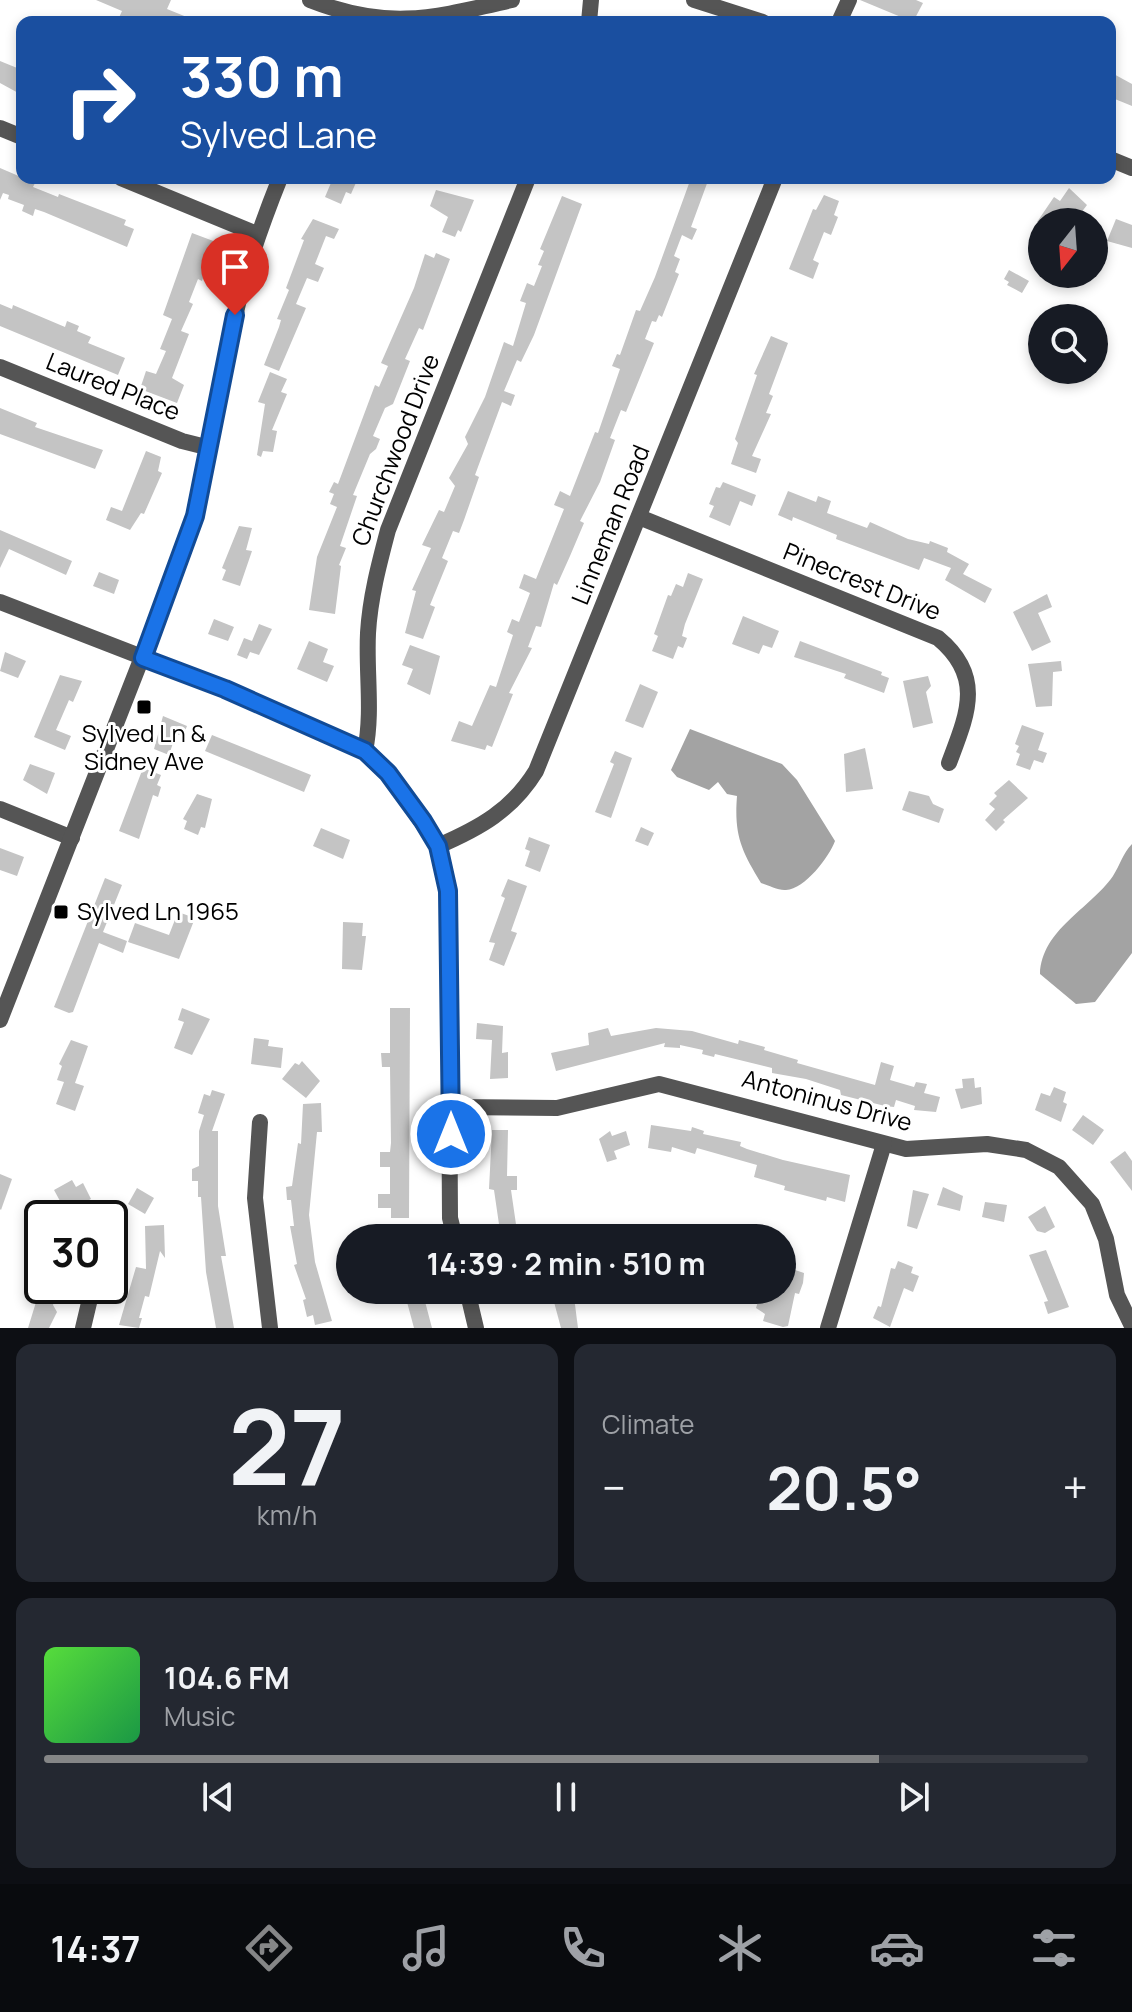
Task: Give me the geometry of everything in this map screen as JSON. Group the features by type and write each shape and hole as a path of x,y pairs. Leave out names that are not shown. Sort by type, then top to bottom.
{"street":[{"path":"310,0 348,12"},
{"path":"435,16 512,0"},
{"path":"694,0 744,16"},
{"path":"136,184 257,234"},
{"path":"0,1020 184,550 210,448 235,315 257,234 278,184"},
{"name":"Churchwood Drive","path":"365,751 371,722 369,619 385,541 526,184"},
{"name":"Linneman Road","path":"438,846 496,817 512,804 536,771 773,184"},
{"name":"Laured Place","path":"0,367 182,441 210,448"},
{"name":"Pinecrest Drive","path":"639,517 938,638 958,658 969,687 966,719 949,763"},
{"path":"0,602 218,686 365,751 388,773 438,846 448,891 451,941 452,1224"},
{"path":"0,809 72,838"},
{"name":"Antoninus Drive","path":"451,1107 557,1108 640,1086 659,1084 677,1086 884,1144 925,1150 987,1144 1026,1150 1059,1167 1085,1194 1100,1221 1117,1295 1132,1326"},
{"path":"260,1122 255,1198 270,1328"},
{"path":"828,1328 884,1144"},
{"path":"83,1328 89,1304"},
{"path":"470,1304 476,1328"}],"shaded area":[{"path":"690,729 782,764 797,780 835,841 822,863 801,884 783,890 761,883 740,842 737,796 727,794 718,782 709,790 677,777 671,770"},
{"path":"1132,844 1132,953 1095,1002 1076,1004 1040,974 1043,958 1058,932 1113,876"}],"building":[{"path":"96,0 171,0 167,9 184,16 120,16 122,11"},
{"path":"860,0 916,0 923,3 916,16 899,16"},
{"path":"0,61 16,68 16,92 0,83"},
{"path":"1116,75 1132,84 1132,106 1116,99"},
{"path":"0,168 16,175 16,184 34,184 33,187 58,197 59,194 126,220 124,225 134,229 127,247 35,209 33,216 22,211 24,205 8,199 9,195 3,193 0,200"},
{"path":"330,184 355,184 351,194 346,192 341,204 325,197"},
{"path":"689,184 707,184 691,227 697,229 692,240 682,235 674,256 680,259 675,272 679,274 662,317 659,315 656,322 652,321 645,339 654,343 626,412 621,410 610,438 615,440 600,482 580,521 584,523 557,585 554,583 541,627 536,626 528,647 532,648 509,693 513,694 492,747 487,745 485,750 451,741 459,721 472,726 490,685 496,687 513,635 507,632 512,619 519,622 530,593 519,588 524,574 536,579 564,509 554,505 560,491 570,496 595,432 598,433 620,369 612,366 617,354 620,355 636,310 640,311"},
{"path":"1069,188 1087,205 1085,208 1047,208 1054,197 1060,201"},
{"path":"436,190 474,200 461,232 458,230 455,237 442,232 448,217 430,206"},
{"path":"824,195 839,201 834,215 838,217 831,235 824,232 813,260 819,263 813,279 789,269 813,209 816,210"},
{"path":"562,196 582,204 534,335 521,362 517,360 504,391 515,395 511,406 502,402 475,475 479,477 459,533 453,531 442,558 448,561 430,605 435,607 423,639 405,633 416,591 412,590 431,548 422,545 439,510 444,512 455,486 449,478 468,444 465,437 485,397 504,342 513,346 526,303 520,301 527,283 534,286 542,266 538,265 544,251 540,249"},
{"path":"313,219 339,229 334,239 326,236 315,264 324,268 318,282 307,278 296,304 306,308 279,371 264,365 279,327 281,320 277,319 304,240 301,239"},
{"path":"1116,219 1132,225 1132,248 1108,241"},
{"path":"192,233 216,242 202,281 198,279 189,302 193,304 181,331 189,334 172,378 184,385 177,403 140,389 146,371 156,374 166,351 160,349 172,319 163,315"},
{"path":"436,253 450,259 423,330 419,328 405,359 410,361 393,404 385,408 373,436 380,439 370,454 353,495 357,496 340,546 346,548 339,565 335,614 309,610 317,557 337,507 330,504 334,494 329,492 334,482 338,484 375,385 379,387 388,366 381,363 414,288 425,254 434,258"},
{"path":"1009,270 1028,283 1022,293 1007,285 1009,282 1004,279"},
{"path":"0,304 12,309 13,305 65,327 67,321 79,326 77,331 91,337 88,343 125,358 118,375 0,326"},
{"path":"771,336 788,343 769,394 773,396 766,413 771,414 752,456 761,459 756,473 731,464 738,443 735,439 757,375 754,374"},
{"path":"270,372 287,379 281,392 287,394 272,430 277,431 273,452 263,451 261,457 257,455 265,404 258,402"},
{"path":"0,408 37,423 35,427 103,450 95,469 0,434"},
{"path":"146,451 161,457 158,471 162,473 144,514 141,513 130,530 106,520 111,507 122,511"},
{"path":"723,482 756,495 752,506 740,501 730,526 709,517 714,506 709,504 716,487 720,488"},
{"path":"788,491 816,502 818,496 831,501 827,513 867,528 870,522 908,539 929,544 930,541 948,548 947,552 969,564 963,574 992,589 985,603 945,580 951,568 924,558 919,570 836,539 837,535 793,517 792,521 778,515"},
{"path":"239,526 252,528 246,550 252,551 240,586 222,580 226,570 222,568"},
{"path":"0,530 72,561 66,575 9,549 0,568"},
{"path":"99,572 119,580 114,594 93,586"},
{"path":"688,573 703,579 685,624 682,636 687,638 683,648 678,646 673,659 652,651 658,636 654,634 668,595 671,596 676,584 683,587"},
{"path":"1047,594 1052,607 1038,613 1051,642 1032,651 1013,612"},
{"path":"743,616 779,631 772,648 763,645 759,654 732,644"},
{"path":"214,619 234,627 228,641 208,634"},
{"path":"259,624 272,629 259,655 250,652 247,659 237,655 244,638 252,641"},
{"path":"309,641 328,649 323,662 334,666 327,682 297,669"},
{"path":"800,641 882,672 881,675 889,678 884,693 844,678 846,674 794,657"},
{"path":"410,645 440,656 430,695 407,684 413,669 402,665"},
{"path":"5,652 26,661 18,678 0,671"},
{"path":"1061,661 1062,671 1053,672 1052,706 1036,707 1028,664"},
{"path":"60,675 82,681 73,702 69,700 56,730 71,736 65,750 34,737"},
{"path":"928,676 931,686 926,692 933,723 913,728 903,681"},
{"path":"640,684 658,692 643,728 625,721"},
{"path":"163,716 187,726 183,736 176,734 169,755 154,749"},
{"path":"1022,725 1044,733 1038,750 1047,753 1043,763 1034,760 1030,770 1016,765 1020,754 1016,752 1019,746 1015,744"},
{"path":"212,735 311,775 304,792 205,751"},
{"path":"865,748 873,789 846,792 844,754"},
{"path":"615,751 632,758 611,818 595,812 614,764 610,762"},
{"path":"30,764 55,773 47,794 23,780"},
{"path":"143,768 161,775 157,785 161,787 158,797 153,795 139,839 119,831"},
{"path":"1009,780 1028,798 1003,820 1005,822 996,831 985,820 995,809 989,804 997,796 994,793"},
{"path":"909,791 929,796 933,804 944,809 939,823 902,810"},
{"path":"197,794 212,799 205,828 201,827 198,835 184,829 187,821 183,819"},
{"path":"641,827 654,833 648,846 635,841"},
{"path":"321,828 350,840 343,859 313,846"},
{"path":"529,837 550,845 540,872 525,866 530,851 525,849"},
{"path":"0,848 24,857 17,876 0,870"},
{"path":"105,878 122,885 103,932 127,941 123,953 99,943 73,1012 69,1013 54,1007"},
{"path":"508,879 527,886 511,931 517,933 504,966 489,960 495,943 489,942 505,898 501,896"},
{"path":"178,912 195,918 179,959 128,942 135,923 169,935"},
{"path":"343,922 363,923 362,936 366,936 362,970 342,969"},
{"path":"182,1008 210,1019 192,1055 174,1048 184,1022 178,1020"},
{"path":"390,1008 410,1008 409,1218 391,1218 391,1208 378,1208 378,1194 390,1194 390,1167 380,1167 380,1152 390,1152 391,1143 390,1067 382,1067 381,1053 390,1053"},
{"path":"477,1023 503,1026 502,1053 508,1052 508,1078 490,1079 492,1040 476,1039"},
{"path":"608,1028 611,1036 656,1028 692,1031 738,1044 739,1040 798,1060 797,1063 875,1085 881,1062 894,1066 890,1080 914,1087 916,1082 927,1084 924,1093 940,1097 936,1112 914,1110 915,1106 896,1100 894,1107 885,1106 841,1095 840,1090 806,1079 772,1073 772,1068 715,1054 714,1057 702,1054 703,1050 680,1045 680,1048 664,1047 665,1043 556,1071 551,1053 589,1045 588,1033"},
{"path":"254,1038 269,1040 268,1046 283,1048 281,1068 251,1064"},
{"path":"71,1040 88,1046 75,1083 84,1086 75,1111 56,1104 64,1082 57,1080 62,1066 59,1064"},
{"path":"302,1061 320,1081 306,1098 282,1079 295,1063 299,1065"},
{"path":"974,1078 975,1088 981,1087 982,1104 961,1109 955,1089 963,1088 962,1079"},
{"path":"1054,1087 1066,1092 1063,1102 1067,1104 1061,1122 1035,1110 1041,1093 1050,1096"},
{"path":"212,1090 225,1094 212,1131 218,1131 218,1206 226,1256 221,1256 234,1328 216,1328 206,1272 201,1197 198,1197 198,1181 192,1181 192,1169 199,1166 199,1131 204,1115 198,1113 204,1094 210,1096"},
{"path":"321,1103 322,1132 317,1132 309,1215 315,1262 332,1321 315,1325 313,1315 307,1317 303,1300 306,1299 294,1265 297,1264 290,1226 294,1226 286,1187 292,1186 298,1143 301,1144 303,1104"},
{"path":"1083,1115 1104,1130 1093,1145 1072,1130"},
{"path":"651,1125 691,1131 692,1127 704,1131 703,1134 741,1142 740,1146 747,1149 783,1160 850,1175 845,1202 827,1197 826,1201 784,1190 785,1186 754,1177 757,1165 697,1148 695,1154 672,1147 671,1152 648,1148"},
{"path":"492,1130 508,1130 507,1176 517,1176 517,1190 511,1190 516,1224 499,1224 494,1190 489,1189"},
{"path":"610,1131 612,1136 626,1131 630,1145 614,1151 617,1159 607,1162 599,1139"},
{"path":"1125,1151 1132,1161 1132,1191 1110,1162"},
{"path":"0,1174 12,1179 1,1210 0,1209"},
{"path":"72,1180 76,1187 83,1183 91,1199 59,1200 54,1190"},
{"path":"943,1187 963,1196 960,1211 937,1205"},
{"path":"137,1188 154,1198 145,1214 128,1204"},
{"path":"913,1190 929,1194 917,1229 907,1226"},
{"path":"985,1202 1007,1205 1004,1222 982,1217"},
{"path":"1045,1206 1055,1227 1045,1233 1037,1231 1028,1217"},
{"path":"164,1225 165,1258 160,1251 149,1297 145,1296 139,1318 142,1318 139,1328 119,1325 125,1304 128,1304 136,1267 146,1269 145,1226"},
{"path":"1046,1250 1069,1307 1048,1314 1044,1302 1048,1301 1029,1255"},
{"path":"898,1261 913,1267 911,1273 919,1276 913,1292 904,1288 890,1327 873,1318 878,1306 881,1307 891,1268 895,1269"},
{"path":"796,1270 804,1273 799,1294 796,1293"},
{"path":"35,1304 53,1304 57,1312 49,1328 28,1328"},
{"path":"408,1304 426,1304 432,1328 414,1328"},
{"path":"555,1304 575,1304 578,1328 561,1328"},
{"path":"757,1304 793,1304 788,1326 783,1327 763,1321 765,1314 756,1308"}],"place":[{"name":"Sylved Ln & Sidney Ave","path":"144,707"},
{"name":"Sylved Ln 1965","path":"61,912"}],"route":[{"path":"235,315 195,516 143,658 225,689 365,751 388,773 423,821 438,846 448,891 451,1134"}]}
